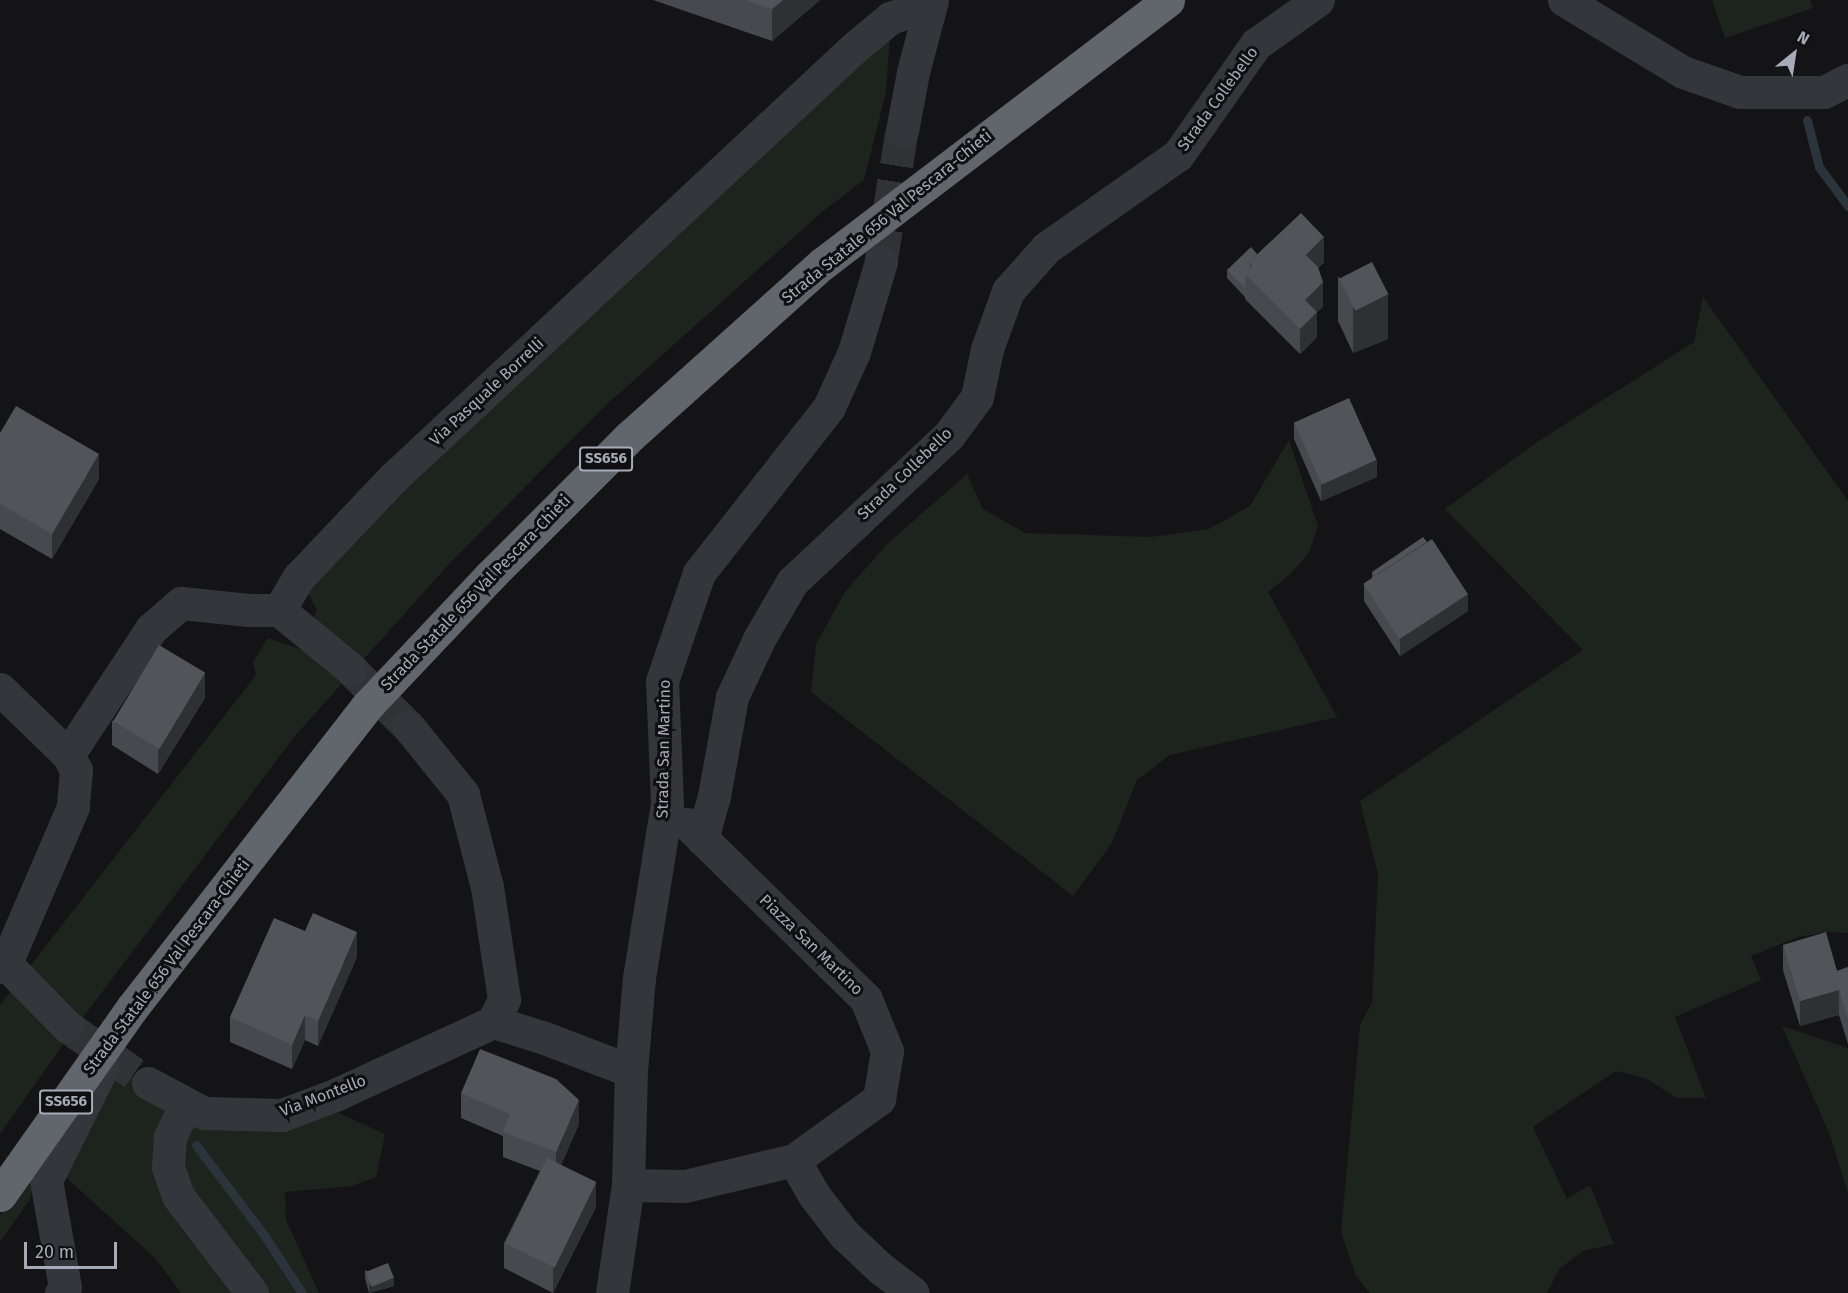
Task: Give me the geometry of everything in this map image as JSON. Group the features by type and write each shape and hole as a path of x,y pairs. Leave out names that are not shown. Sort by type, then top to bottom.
{"highway":[{"name":"Strada Statale 656 Val Pescara-Chieti","path":"0,1195 132,1008 368,705 489,577 629,437 822,264 1168,0"}],"street":[{"name":"Strada Collebello","path":"702,839 714,796 732,697 759,639 792,582 949,435 977,397 987,349 1008,291 1046,248 1178,155 1256,44 1318,0"},
{"path":"1564,0 1683,72 1740,92 1824,92 1848,80"},
{"path":"902,131 930,2"},
{"name":"Via Pasquale Borrelli","path":"279,610 299,577 393,478 854,48 890,18 930,2"},
{"name":"Strada San Martino","path":"612,1293 628,1185 631,1071 639,978 667,804 662,681 699,573 829,407 854,352 881,262"},
{"path":"68,755 151,629 181,603 249,610 279,610 351,669"},
{"path":"0,689 68,755 76,770 73,807 2,964 67,1026"},
{"path":"408,726 463,794 487,887 504,999 493,1022 631,1071"},
{"name":"Piazza San Martino","path":"628,1185 685,1186 794,1160 879,1099 887,1052 866,999 667,804"},
{"path":"61,1293 66,1287 46,1180 132,1008"},
{"name":"Via Montello","path":"148,1083 204,1113 282,1115 336,1095 493,1022"},
{"path":"186,1104 170,1137 168,1167 171,1177 184,1205 252,1293"},
{"path":"794,1160 814,1195 844,1234 913,1293"}],"shaded area":[{"path":"1712,0 1810,0 1813,8 1725,38"},
{"path":"891,22 886,92 864,180 822,212 604,407 450,563 294,737 69,1036 0,1134 0,1005 256,675 253,662 268,638 300,649 317,610 300,578"},
{"path":"1703,297 1848,501 1848,933 1826,932 1798,937 1751,956 1761,980 1675,1017 1706,1098 1677,1098 1645,1078 1616,1071 1533,1127 1567,1199 1590,1185 1614,1244 1583,1251 1559,1269 1547,1293 1370,1293 1356,1276 1341,1232 1360,1025 1372,1003 1378,874 1360,801 1583,650 1445,509 1537,442 1694,342"},
{"path":"1289,440 1318,526 1309,553 1288,576 1268,592 1337,717 1170,755 1137,780 1112,843 1073,896 811,692 816,644 845,592 887,544 967,474 983,509 1025,533 1151,537 1209,529 1250,506"},
{"path":"1782,1026 1848,1048 1848,1194 1830,1135"},
{"path":"114,1063 189,1114 323,1106 385,1134 376,1177 352,1186 285,1192 286,1220 319,1293 181,1293 156,1259 60,1172"},
{"path":"42,1156 29,1201 0,1242 0,1215"}],"building":[{"path":"746,0 783,0 772,9"},
{"path":"1301,213 1324,237 1306,255 1318,267 1323,282 1305,300 1317,312 1300,329 1245,274 1253,266 1249,262"},
{"path":"1251,247 1257,254 1249,262 1249,270 1245,274 1245,288 1227,270"},
{"path":"1372,262 1388,294 1355,311 1339,279"},
{"path":"1349,398 1377,460 1322,485 1294,422"},
{"path":"16,406 99,454 52,534 0,504 0,433"},
{"path":"1423,537 1427,542 1375,576 1372,572"},
{"path":"1432,539 1468,594 1399,639 1363,584"},
{"path":"159,645 205,673 159,749 113,721"},
{"path":"313,913 357,932 318,1021 305,1015 292,1045 230,1017 274,918 305,931"},
{"path":"1826,932 1837,971 1848,967 1848,1019 1839,990 1800,1001 1783,945"},
{"path":"480,1049 556,1079 579,1100 556,1152 503,1132 510,1114 461,1093"},
{"path":"547,1158 596,1182 555,1267 505,1243"},
{"path":"388,1263 394,1278 372,1287 366,1272"}],"waterway":[{"path":"1807,120 1819,167 1848,206"},
{"path":"196,1145 264,1235 302,1293"}],"tunnel":[{"path":"881,262 902,131"},
{"path":"351,669 408,726"},
{"path":"67,1026 148,1083"}]}
